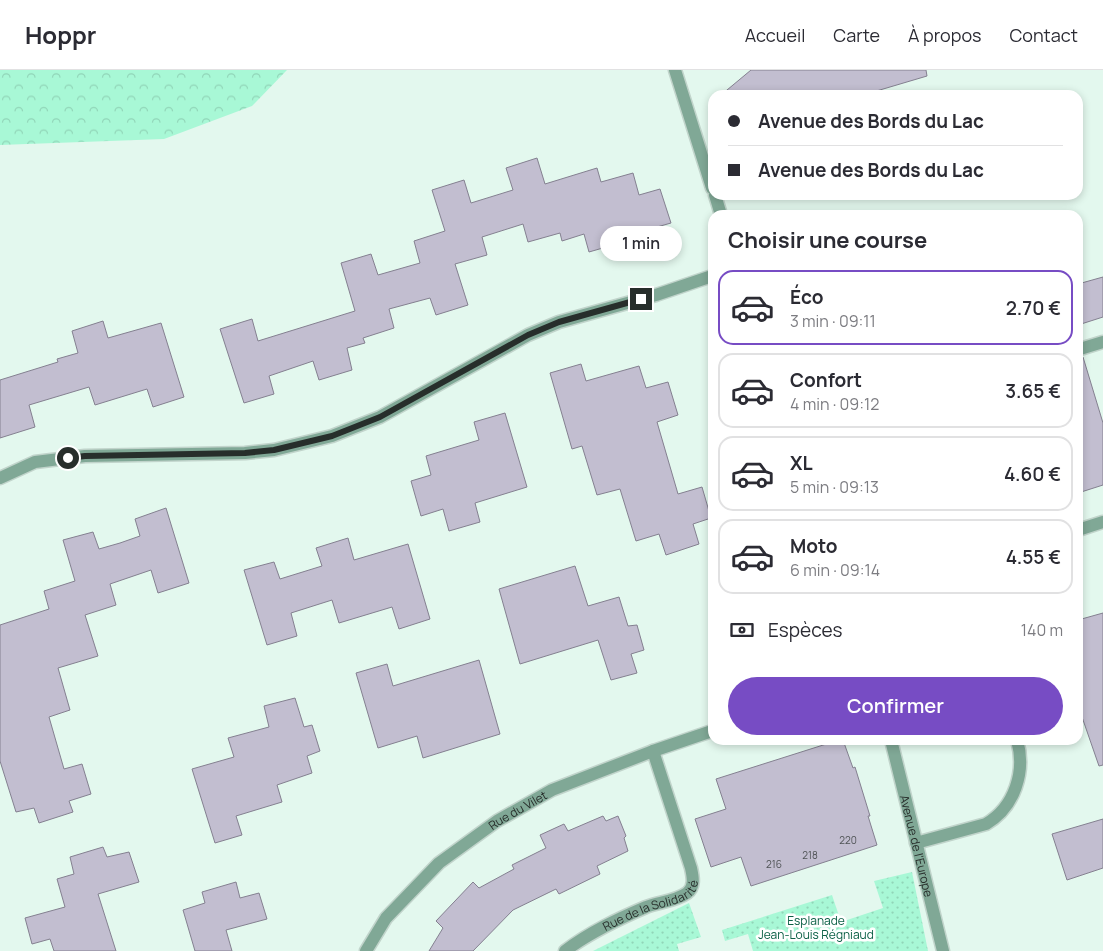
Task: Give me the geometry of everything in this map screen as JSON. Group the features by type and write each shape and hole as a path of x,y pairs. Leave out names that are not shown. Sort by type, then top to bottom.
{"street":[{"path":"675,70 708,175"},
{"path":"0,478 35,462 85,456 245,453 274,450 332,436 380,417 528,335 551,325 656,295 708,277"},
{"path":"1083,348 1103,342"},
{"path":"1083,528 1103,522"},
{"name":"Rue du Vilet","path":"366,951 386,918 440,864 497,821 552,790 653,750 708,732"},
{"name":"Avenue de l'Europe","path":"892,745 943,951"},
{"path":"916,844 986,824 996,818 1012,796 1019,780 1021,765 1018,745"},
{"name":"Rue de la Solidarité","path":"565,951 606,925 648,906 687,893 692,887 693,877 691,868 653,750"}],"green space":[{"path":"0,70 287,70 252,106 164,139 0,145"},
{"name":"Esplanade Jean-Louis Régniaud","path":"912,872 928,951 753,951 748,934 725,941 722,930 832,895 841,922 883,908 874,881"},
{"path":"689,903 701,937 677,944 679,951 593,951"}],"building":[{"path":"751,70 926,70 927,76 880,90 727,90"},
{"path":"537,158 545,184 597,168 601,182 633,173 639,195 660,189 671,223 650,229 655,248 624,257 620,243 589,252 584,234 562,241 560,233 528,242 523,224 482,237 487,255 455,264 468,305 436,315 430,298 389,309 394,328 363,338 365,343 347,348 352,370 319,380 313,361 269,376 274,394 244,403 220,329 252,319 258,341 355,311 341,263 371,254 378,275 420,263 414,241 445,231 432,190 464,180 471,203 513,190 506,168"},
{"path":"1103,277 1103,317 1083,323 1083,283"},
{"path":"103,321 108,338 161,323 184,397 153,407 147,389 95,405 89,387 29,405 35,427 0,438 0,380 58,362 57,359 78,353 72,331"},
{"path":"1083,357 1103,423 1103,485 1083,491"},
{"path":"581,364 586,381 639,366 646,388 668,382 678,415 657,422 678,494 702,487 708,508 708,519 693,524 699,544 666,555 659,534 636,541 620,489 597,495 582,446 572,449 550,373"},
{"path":"505,413 527,487 475,503 480,522 449,531 443,509 421,516 411,481 431,475 426,456 479,440 474,422"},
{"path":"166,508 189,583 158,593 151,570 110,584 116,605 85,615 98,656 58,668 70,710 49,717 64,769 82,764 91,794 69,801 73,812 39,823 34,808 16,812 0,761 0,625 49,609 44,591 75,581 63,540 93,532 99,549 120,543 140,536 135,519"},
{"path":"348,538 354,560 408,544 430,619 399,629 392,607 339,623 332,600 291,613 297,636 267,645 244,570 274,562 280,579 322,566 316,548"},
{"path":"575,566 588,606 619,597 628,626 637,625 644,650 631,654 637,673 611,680 598,640 520,664 499,589"},
{"path":"1103,613 1103,765 1099,766 1083,720 1083,619"},
{"path":"479,660 500,734 423,758 417,736 378,748 356,673 387,664 393,686"},
{"path":"295,698 304,727 312,725 320,751 307,756 312,773 277,785 282,802 236,816 242,835 215,843 192,769 234,757 228,738 269,727 264,706"},
{"path":"823,745 845,745 853,768 855,767 877,845 751,886 741,857 711,867 695,819 726,809 716,779"},
{"path":"603,816 606,821 618,816 626,836 624,838 628,851 597,866 600,874 559,894 556,889 513,910 473,951 429,951 443,928 436,921 473,882 479,888 514,869 512,865 546,848 540,835 564,824 568,831"},
{"path":"1103,819 1103,868 1067,880 1052,834"},
{"path":"103,847 107,857 129,852 139,882 98,894 116,951 54,951 50,939 32,944 25,918 65,907 57,879 74,874 70,857"},
{"path":"236,882 240,898 259,893 267,919 226,930 232,951 195,951 183,910 205,903 202,892"}],"route":[{"path":"68,458 85,456 245,453 274,450 332,436 380,417 528,335 559,322 641,299"}]}
